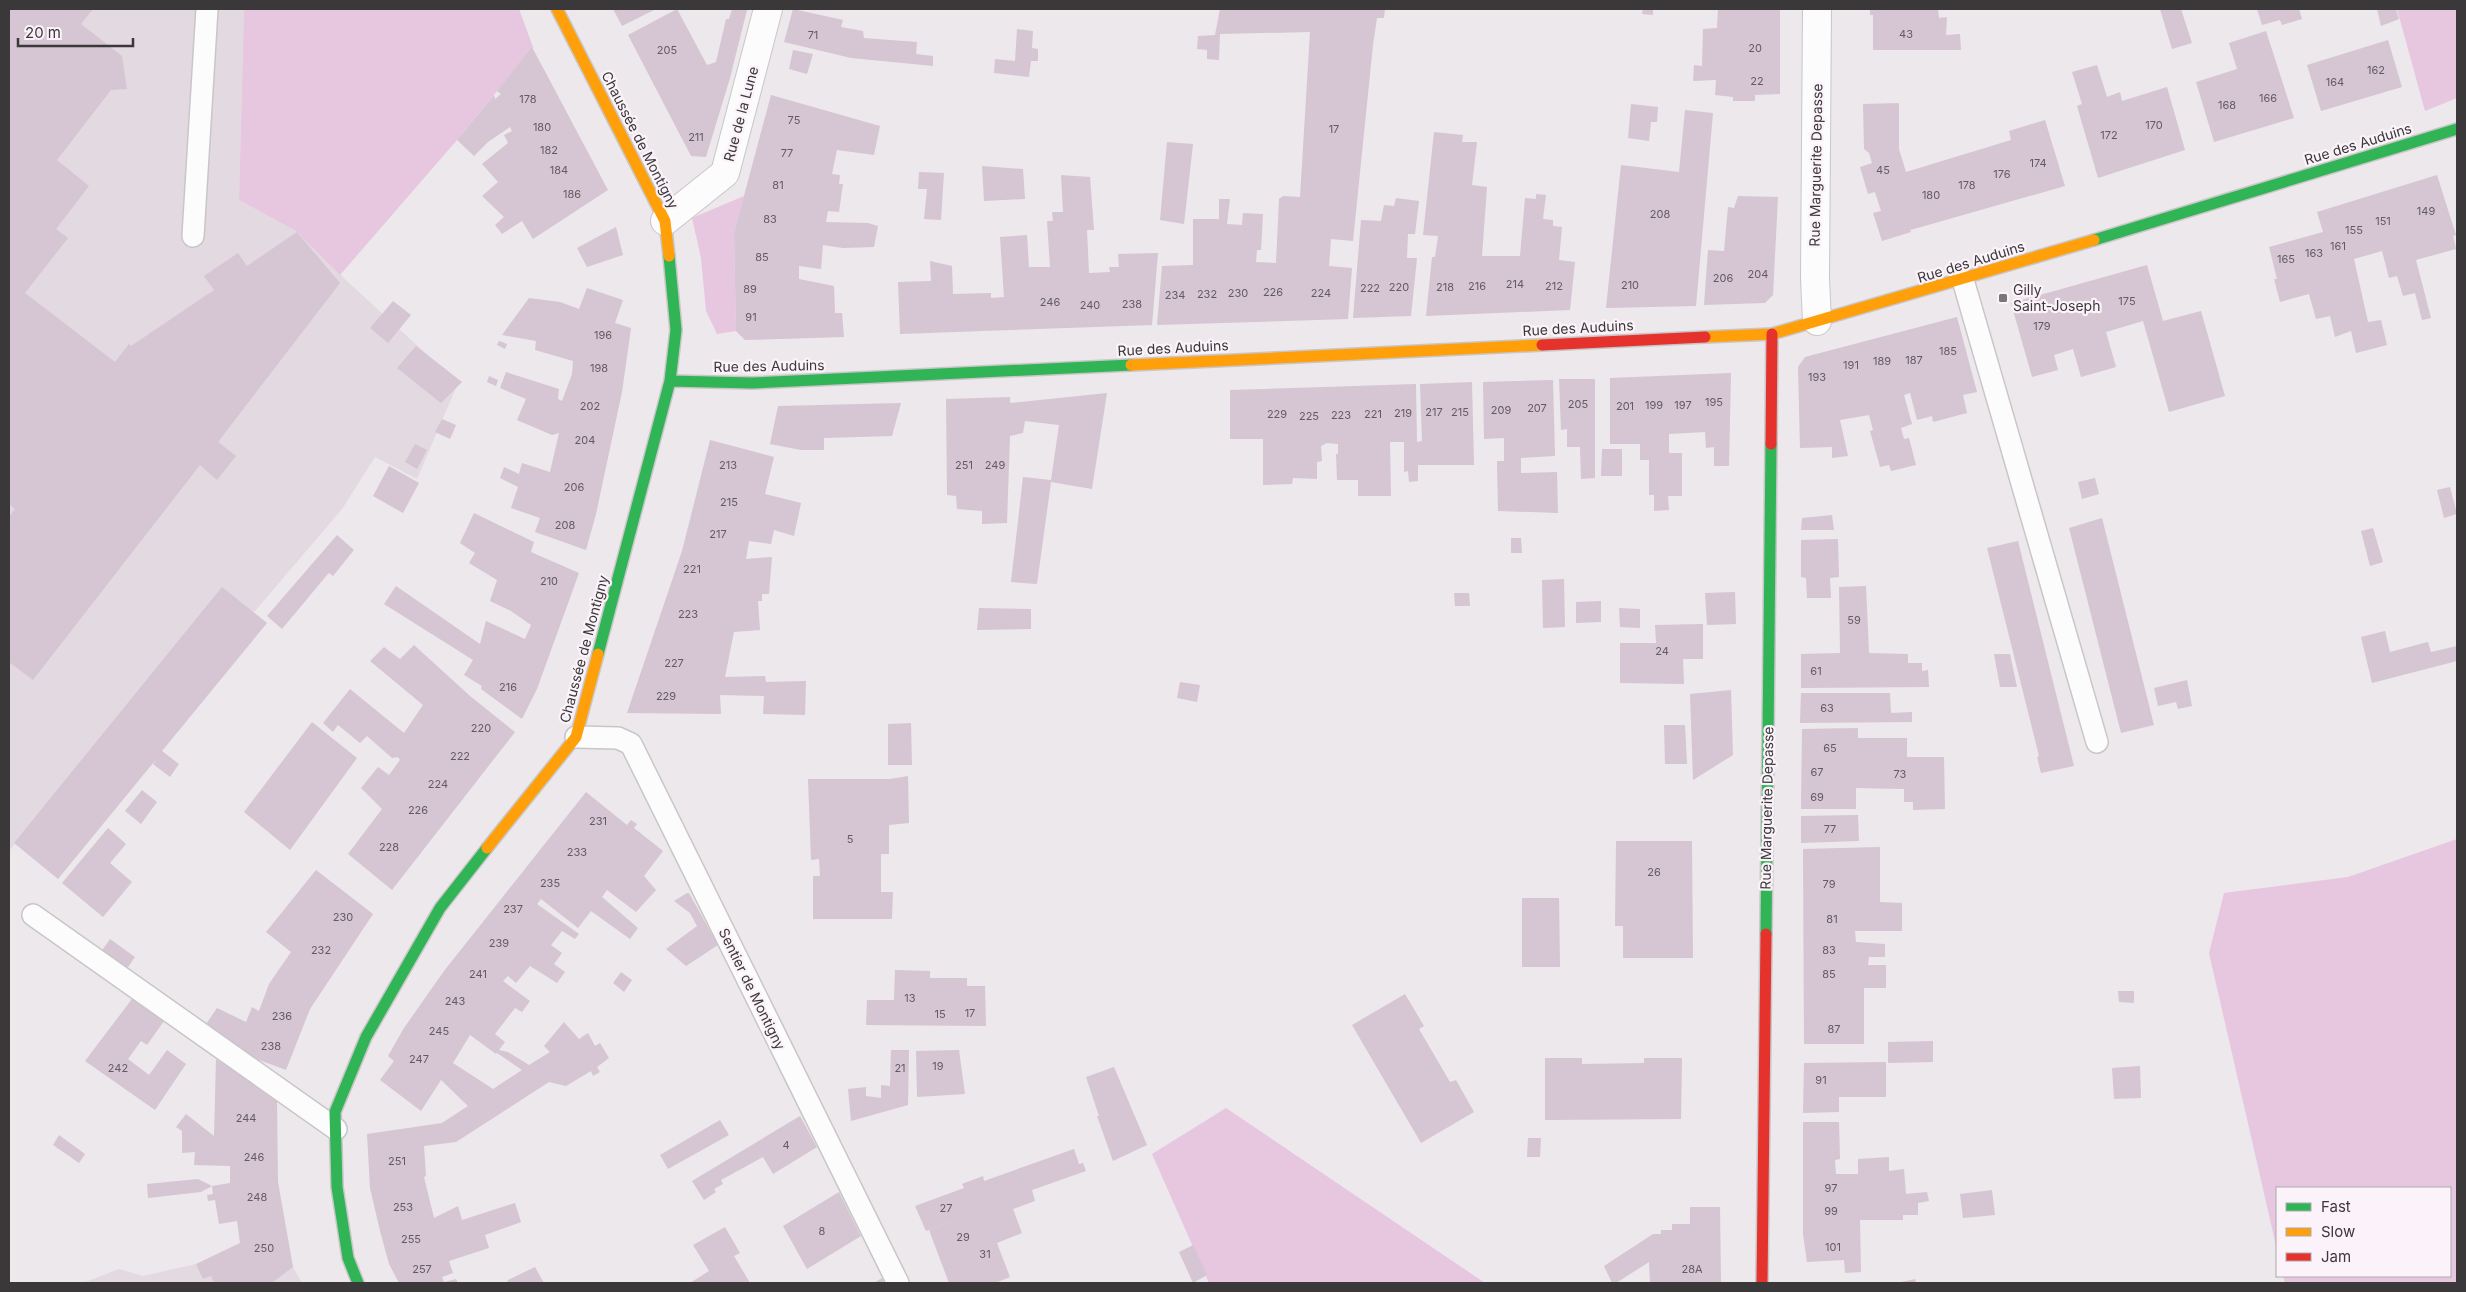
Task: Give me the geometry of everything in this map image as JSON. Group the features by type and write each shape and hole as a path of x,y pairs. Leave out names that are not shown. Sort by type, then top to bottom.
{"street":[{"name":"Chaussée de Montigny","path":"358,1283 348,1258 336,1186 335,1112 366,1038 440,908 576,737 670,381 676,330 665,221 557,9"},
{"name":"Rue de la Lune","path":"665,221 725,173 768,9"},
{"name":"Rue Marguerite Depasse","path":"1816,321 1814,279 1817,9"},
{"name":"Rue des Auduins","path":"670,381 752,383 1772,334 1963,280 2457,129"},
{"name":"Rue Marguerite Depasse","path":"1762,1283 1772,334"}],"lane":[{"path":"193,236 207,9"},
{"path":"1963,280 2097,742"},
{"name":"Sentier de Montigny","path":"576,737 618,738 631,744 898,1283"},
{"path":"33,915 336,1129"}],"shaded area":[{"path":"9,9 244,9 239,200 296,231 348,282 458,383 417,479 375,457 342,509 249,618 214,599 9,851"},
{"path":"244,9 519,9 533,47 457,140 340,275 296,231 239,200"},
{"path":"2397,9 2457,9 2457,98 2425,111"},
{"path":"744,196 734,233 736,331 717,334 706,311 701,258 692,218"},
{"path":"2457,839 2457,1283 2285,1283 2283,1277 2451,1277 2451,1187 2276,1187 2276,1246 2209,953 2224,893 2348,877"},
{"path":"1226,1108 1485,1283 1209,1283 1152,1154"},
{"path":"196,1264 211,1276 214,1283 83,1283 119,1269 143,1276"},
{"path":"293,1267 302,1283 272,1283"}],"building":[{"path":"9,9 93,9 81,24 122,56 127,89 111,90 57,160 89,186 56,229 68,238 25,293 115,362 129,344 131,346 214,290 204,276 238,253 247,266 297,232 340,283 218,442 236,456 217,480 200,465 33,680 9,662 9,517 15,509 9,504"},
{"path":"613,9 656,9 622,26"},
{"path":"677,9 707,65 716,62 726,19 729,19 732,9 747,10 730,78 706,157 691,156 628,35"},
{"path":"793,9 843,20 841,27 863,31 864,38 917,42 916,54 933,56 933,66 851,58 784,42"},
{"path":"1220,9 1385,9 1384,18 1377,18 1373,45 1353,241 1331,239 1329,266 1352,268 1348,319 1157,325 1162,266 1193,265 1193,219 1219,219 1219,199 1230,199 1227,224 1242,225 1243,213 1263,214 1261,250 1257,250 1256,262 1276,263 1279,199 1283,196 1300,197 1310,32 1220,34 1219,60 1207,59 1207,50 1197,49 1198,36 1215,35"},
{"path":"1643,9 1653,9 1653,15 1642,14"},
{"path":"1718,9 1780,9 1780,94 1755,95 1755,101 1733,101 1733,97 1715,95 1716,80 1693,81 1694,65 1702,66 1703,29 1717,28"},
{"path":"1870,9 1938,9 1939,18 1947,17 1946,35 1960,34 1961,50 1873,50 1873,15 1870,15"},
{"path":"2160,9 2181,9 2192,43 2172,49"},
{"path":"2257,9 2299,9 2302,19 2282,25 2280,20 2262,25"},
{"path":"2377,9 2396,9 2399,19 2381,26"},
{"path":"1017,29 1033,31 1032,48 1038,49 1038,61 1031,61 1029,77 994,73 995,59 1015,61"},
{"path":"2266,31 2294,118 2214,142 2196,82 2237,69 2229,43"},
{"path":"2388,40 2402,87 2321,111 2307,65"},
{"path":"532,47 608,190 533,239 522,221 502,234 495,225 504,217 482,196 498,182 482,164 508,143 504,135 512,131 510,127 488,142 474,156 457,140 494,95 495,99 501,94 497,91"},
{"path":"793,50 813,54 807,74 789,69"},
{"path":"2097,65 2107,97 2120,92 2122,101 2167,87 2185,150 2098,178 2077,106 2082,104 2072,72"},
{"path":"771,95 880,126 874,155 837,150 832,174 840,175 839,184 843,184 839,212 828,211 826,222 868,223 878,226 874,247 843,248 823,245 821,269 799,266 799,279 834,286 835,313 842,313 844,337 745,340 736,331 734,233"},
{"path":"1899,103 1899,149 1906,172 2011,140 2009,131 2045,120 2065,186 1910,230 1911,232 1882,241 1873,213 1881,211 1875,192 1868,194 1860,167 1872,163 1869,153 1864,149 1863,104"},
{"path":"1631,104 1658,107 1657,122 1651,122 1649,141 1628,138"},
{"path":"1685,110 1713,113 1696,306 1606,308 1621,165 1679,172"},
{"path":"1434,132 1463,135 1462,142 1477,142 1472,185 1487,187 1482,256 1520,256 1525,198 1536,199 1536,194 1546,195 1543,219 1553,220 1553,226 1562,227 1559,260 1575,262 1570,310 1426,316 1432,257 1435,257 1438,236 1423,235"},
{"path":"1167,142 1193,144 1184,224 1160,220"},
{"path":"982,166 1023,169 1025,199 984,201"},
{"path":"919,172 944,173 941,220 924,219 927,189 918,189"},
{"path":"1061,175 1090,177 1094,230 1087,230 1089,273 1110,272 1109,267 1119,267 1118,254 1158,253 1152,325 900,334 898,282 931,281 930,261 952,266 953,294 991,293 991,298 1004,297 1000,237 1027,235 1029,267 1050,267 1047,221 1053,221 1052,212 1063,212"},
{"path":"2437,175 2456,235 2453,236 2456,249 2416,260 2431,318 2422,320 2415,293 2403,296 2397,276 2389,278 2382,251 2354,259 2368,322 2381,320 2387,345 2356,353 2351,331 2335,337 2330,316 2316,319 2309,294 2280,302 2274,279 2277,279 2269,247 2323,232 2317,212"},
{"path":"1738,196 1778,197 1773,295 1765,303 1704,305 1708,250 1724,251 1728,207 1734,208"},
{"path":"1396,198 1419,201 1415,234 1408,234 1407,258 1417,258 1411,316 1353,318 1361,220 1381,221 1384,205 1394,206"},
{"path":"616,227 623,255 587,267 577,248"},
{"path":"2147,265 2163,321 2201,311 2225,396 2169,412 2143,321 2106,332 2116,367 2081,377 2073,349 2054,355 2058,370 2032,377 2011,303"},
{"path":"587,288 623,300 615,323 631,328 622,392 596,514 586,550 535,532 540,518 511,508 518,487 500,478 504,467 519,474 522,463 550,472 559,433 552,435 517,420 526,399 500,388 506,372 559,389 558,399 562,401 572,374 573,361 535,350 536,341 502,335 529,298 560,302 579,309"},
{"path":"393,301 411,315 388,343 370,328"},
{"path":"1957,317 1977,392 1963,395 1967,413 1933,422 1932,416 1917,420 1910,393 1904,395 1912,424 1901,428 1904,439 1909,438 1916,465 1891,471 1889,465 1880,467 1870,431 1873,430 1869,415 1840,420 1848,456 1832,458 1832,447 1800,448 1798,367 1805,357"},
{"path":"499,341 507,344 505,349 497,345"},
{"path":"416,346 462,382 441,403 397,368"},
{"path":"1731,373 1729,466 1714,466 1714,447 1706,448 1705,432 1669,434 1669,453 1682,453 1682,496 1668,496 1669,510 1654,511 1654,495 1649,495 1649,460 1640,460 1640,444 1610,444 1610,378"},
{"path":"489,376 498,380 496,386 487,382"},
{"path":"1559,379 1595,379 1595,478 1581,479 1580,447 1567,447 1567,429 1561,430"},
{"path":"1553,380 1555,456 1521,458 1521,473 1557,472 1558,513 1498,511 1497,461 1504,461 1504,438 1484,439 1483,382"},
{"path":"1472,382 1474,465 1418,465 1418,481 1409,482 1408,471 1404,472 1404,442 1390,442 1391,496 1358,496 1358,480 1337,480 1336,454 1338,454 1338,444 1327,443 1321,446 1322,461 1317,462 1317,479 1293,478 1292,484 1263,485 1263,439 1230,439 1230,390 1416,384 1417,442 1422,441 1420,384"},
{"path":"1107,393 1092,489 1051,482 1037,584 1011,582 1023,477 1051,480 1059,425 1025,421 1023,433 1010,436 1007,523 982,524 982,511 957,509 956,496 947,495 946,399 1010,397 1010,403"},
{"path":"901,403 892,436 824,438 824,450 801,450 770,444 778,406"},
{"path":"442,419 456,425 450,439 435,432"},
{"path":"710,440 774,457 765,494 801,503 794,536 774,530 771,544 749,541 746,559 772,557 769,594 762,594 762,601 758,601 760,630 734,632 725,677 765,676 766,682 806,681 805,715 763,714 764,696 720,695 721,714 627,713 682,551"},
{"path":"415,444 427,450 417,469 405,462"},
{"path":"1602,449 1622,449 1622,476 1601,476"},
{"path":"389,466 419,483 403,513 373,496"},
{"path":"2095,478 2099,494 2082,499 2078,482"},
{"path":"2450,487 2457,514 2444,518 2437,490"},
{"path":"474,513 534,542 531,552 579,573 537,689 522,719 481,689 482,686 464,675 473,660 384,604 396,586 480,644 486,621 525,639 531,625 511,611 490,601 497,580 469,563 475,553 460,543"},
{"path":"1832,515 1834,530 1801,530 1802,518"},
{"path":"2102,518 2154,725 2121,733 2069,528"},
{"path":"2373,528 2383,562 2370,566 2361,531"},
{"path":"337,535 354,550 333,576 329,573 327,575 282,629 267,616"},
{"path":"1511,538 1521,538 1522,553 1511,553"},
{"path":"1838,539 1839,577 1830,578 1831,598 1807,598 1806,578 1801,577 1801,540"},
{"path":"2018,541 2074,766 2041,773 2037,757 2039,756 1987,548"},
{"path":"1564,579 1565,627 1543,628 1542,580"},
{"path":"1866,586 1869,653 1908,654 1908,663 1922,663 1922,671 1928,670 1929,687 1801,688 1801,654 1840,653 1839,587"},
{"path":"222,587 267,623 162,751 179,764 170,777 153,764 158,757 58,879 14,843"},
{"path":"1735,592 1736,624 1707,625 1705,593"},
{"path":"1454,593 1469,593 1470,606 1455,606"},
{"path":"1601,601 1601,622 1576,623 1576,602"},
{"path":"979,608 1031,609 1031,629 977,630"},
{"path":"1619,608 1640,609 1640,628 1620,627"},
{"path":"1703,624 1703,659 1683,659 1684,684 1620,683 1620,643 1656,643 1655,625"},
{"path":"2385,631 2390,652 2428,642 2431,652 2457,646 2457,661 2372,683 2361,637"},
{"path":"414,645 470,696 515,732 392,890 348,854 382,809 361,788 378,767 389,775 400,760 398,757 392,758 367,736 360,743 338,725 333,732 323,723 350,689 404,733 423,705 370,661 384,647 400,659"},
{"path":"1994,654 2010,654 2017,687 2000,687"},
{"path":"2187,680 2192,706 2178,709 2176,702 2158,706 2154,688"},
{"path":"1180,682 1200,685 1197,702 1177,698"},
{"path":"1731,690 1733,755 1693,780 1690,694"},
{"path":"1801,693 1890,693 1891,713 1912,712 1912,722 1800,723"},
{"path":"312,722 357,758 290,850 244,812"},
{"path":"911,723 912,765 888,765 888,724"},
{"path":"1664,725 1685,725 1687,764 1665,764"},
{"path":"1858,728 1858,738 1907,738 1907,757 1944,757 1945,809 1913,810 1913,802 1904,802 1904,789 1856,788 1856,809 1801,809 1802,729"},
{"path":"908,776 909,823 889,825 889,854 881,854 881,892 893,892 892,919 813,919 813,876 820,876 819,859 811,860 808,779 890,779"},
{"path":"142,790 157,802 141,824 125,811"},
{"path":"586,792 627,825 631,820 637,824 634,828 663,851 644,876 656,890 636,912 607,890 602,897 638,928 630,939 591,911 578,928 541,899 537,904 579,934 575,939 562,931 551,945 562,953 554,964 565,972 557,983 530,966 516,983 508,976 503,981 530,1001 522,1012 515,1008 495,1034 505,1042 499,1050 508,1052 529,1065 550,1052 544,1046 564,1022 579,1039 588,1033 595,1046 600,1043 609,1058 597,1067 600,1072 593,1076 591,1071 566,1086 549,1082 456,1142 424,1146 426,1176 424,1177 434,1218 458,1206 462,1220 515,1203 521,1222 485,1235 489,1248 449,1261 453,1273 442,1277 444,1282 456,1279 458,1283 399,1283 389,1264 370,1188 367,1134 442,1123 468,1106 441,1080 421,1111 380,1080 394,1061 388,1056 404,1028 444,971","holes":["470,1035 522,1070 493,1089 453,1063"]},
{"path":"1858,815 1859,841 1801,843 1801,816"},
{"path":"108,828 126,844 110,863 132,882 103,917 62,883"},
{"path":"1616,841 1692,841 1693,958 1623,958 1623,926 1615,926"},
{"path":"1880,847 1880,902 1902,903 1902,931 1855,931 1856,942 1885,944 1885,957 1869,957 1868,965 1886,965 1886,988 1864,988 1864,1044 1804,1044 1803,849"},
{"path":"316,870 373,914 310,1009 286,1070 243,1054 204,1027 217,1008 246,1022 252,1007 259,1011 269,984 291,952 266,932"},
{"path":"689,893 718,945 686,966 666,949 697,926 690,913 674,901"},
{"path":"1522,898 1559,898 1560,967 1522,967"},
{"path":"110,939 135,957 126,970 101,952"},
{"path":"895,970 930,971 930,978 967,978 967,986 985,986 986,1026 866,1025 867,1000 894,1000"},
{"path":"621,972 632,980 624,992 613,983"},
{"path":"2118,991 2134,991 2134,1003 2119,1002"},
{"path":"1405,994 1424,1026 1419,1029 1450,1082 1456,1080 1474,1112 1421,1143 1352,1025"},
{"path":"132,999 164,1021 147,1045 141,1041 128,1059 149,1075 167,1050 186,1064 155,1110 85,1061"},
{"path":"1933,1041 1933,1062 1888,1063 1888,1042"},
{"path":"891,1050 909,1050 908,1105 851,1121 848,1089 866,1087 866,1096 881,1098 881,1085 890,1086"},
{"path":"959,1050 965,1094 917,1097 916,1051"},
{"path":"1545,1058 1582,1058 1582,1064 1644,1063 1644,1058 1682,1058 1681,1119 1545,1120"},
{"path":"216,1059 277,1101 278,1182 293,1267 272,1283 214,1283 211,1276 203,1279 196,1264 240,1243 237,1221 219,1224 215,1200 208,1201 207,1195 213,1194 212,1186 230,1183 230,1166 194,1165 195,1152 182,1153 182,1131 176,1127 186,1114 214,1136"},
{"path":"1886,1062 1886,1097 1839,1097 1839,1112 1803,1113 1804,1063"},
{"path":"2140,1066 2141,1098 2114,1099 2112,1068"},
{"path":"1114,1067 1147,1145 1113,1161 1086,1077"},
{"path":"800,1116 817,1147 773,1174 763,1157 721,1180 723,1184 714,1189 716,1192 704,1200 692,1181"},
{"path":"720,1120 729,1135 668,1169 660,1155"},
{"path":"1803,1122 1839,1122 1840,1159 1835,1160 1836,1174 1858,1174 1858,1159 1889,1157 1889,1171 1904,1169 1906,1194 1927,1192 1929,1201 1918,1203 1918,1215 1903,1215 1903,1220 1860,1220 1861,1272 1845,1273 1844,1260 1807,1262 1803,1234"},
{"path":"59,1135 85,1154 79,1163 53,1145"},
{"path":"1528,1138 1541,1138 1540,1157 1527,1157"},
{"path":"1074,1149 1079,1164 1083,1163 1086,1171 1032,1190 1035,1201 1013,1209 1022,1233 997,1243 1010,1277 995,1283 949,1283 929,1230 977,1211 926,1231 915,1206 964,1188 962,1184 983,1176 984,1181"},
{"path":"198,1179 212,1186 201,1192 148,1198 147,1184"},
{"path":"1992,1190 1995,1215 1963,1218 1960,1194"},
{"path":"839,1192 861,1236 807,1269 783,1226"},
{"path":"1690,1207 1720,1207 1721,1283 1650,1283 1649,1262 1616,1283 1612,1283 1604,1266 1653,1234 1661,1234 1661,1230 1672,1230 1672,1224 1690,1224"},
{"path":"725,1227 740,1253 734,1256 750,1283 690,1283 709,1271 693,1245"},
{"path":"1193,1245 1207,1275 1193,1283 1179,1252"},
{"path":"535,1267 544,1283 507,1283 508,1280"},
{"path":"882,1278 884,1283 874,1283"},
{"path":"1915,1279 1916,1283 1901,1283 1901,1282"}],"traffic: fast":[{"path":"2094,240 2457,129"},
{"path":"598,654 670,381 676,330 669,256"},
{"path":"670,381 752,383 1131,365"},
{"path":"1766,934 1771,444"},
{"path":"358,1283 348,1258 337,1187 335,1112 366,1037 440,908 487,848"}],"traffic: slow":[{"path":"557,9 665,221 669,256"},
{"path":"1705,337 1772,334 2094,240"},
{"path":"1131,365 1542,345"},
{"path":"487,848 576,737 598,654"}],"traffic: jam":[{"path":"1771,444 1772,334"},
{"path":"1542,345 1705,337"},
{"path":"1762,1283 1766,934"}],"place":[{"name":"Gilly Saint-Joseph","path":"2003,298"}]}
